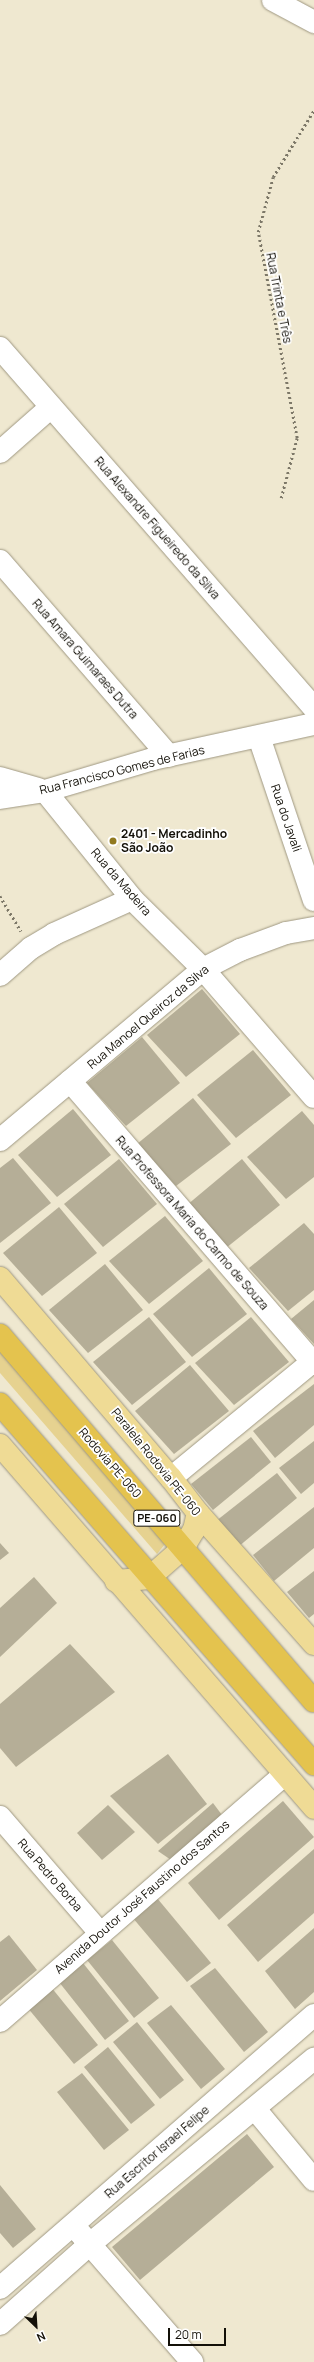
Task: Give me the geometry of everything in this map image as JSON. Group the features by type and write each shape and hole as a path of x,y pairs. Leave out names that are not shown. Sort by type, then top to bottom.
{"highway":[{"name":"Rodovia PE-060","path":"0,1335 314,1701"},
{"path":"0,1404 149,1578 314,1764"}],"main road":[{"name":"Paralela Rodovia PE-060","path":"0,1278 171,1478 198,1513 314,1644"},
{"path":"0,1445 116,1581 314,1808"},
{"path":"116,1581 149,1578 183,1548 194,1530 198,1513"}],"street":[{"path":"274,0 312,15"},
{"name":"Rua Alexandre Figueiredo da Silva","path":"0,348 314,708"},
{"path":"0,452 51,407"},
{"name":"Rua Amara Guimaraes Dutra","path":"0,561 169,756"},
{"name":"Rua Francisco Gomes de Farias","path":"0,798 45,791 169,756 314,724"},
{"name":"Rua do Javali","path":"259,737 314,900"},
{"path":"0,778 45,791"},
{"name":"Rua da Madeira","path":"45,791 132,899 202,969 314,1097"},
{"path":"0,975 31,948 76,923 132,899"},
{"name":"Rua Manoel Queiroz da Silva","path":"0,1140 202,969 240,950 286,933 314,928"},
{"name":"Rua Professora Maria do Carmo de Souza","path":"70,1081 313,1363"},
{"path":"171,1478 313,1363"},
{"name":"Avenida Doutor José Faustino dos Santos","path":"0,2021 285,1774"},
{"name":"Rua Pedro Borba","path":"0,1817 100,1933"},
{"name":"Rua Escritor Israel Felipe","path":"0,2288 314,2015"},
{"path":"0,2324 90,2244 314,2059"},
{"path":"255,2109 314,2180"},
{"path":"73,2225 192,2362"}],"path":[{"name":"Rua Trinta e Três","path":"281,498 297,438 258,232 273,178 314,110"},
{"path":"0,896 31,948"}],"shaded area":[{"path":"0,1345 169,1539 157,1554 0,1373"}],"building":[{"path":"202,989 240,1034 186,1077 147,1035"},
{"path":"142,1037 180,1083 126,1126 87,1083"},
{"path":"253,1050 291,1095 236,1138 197,1095"},
{"path":"193,1098 231,1144 176,1186 137,1144"},
{"path":"73,1109 111,1155 57,1197 18,1155"},
{"path":"302,1111 314,1125 314,1177 286,1199 247,1157"},
{"path":"13,1158 51,1203 0,1243 0,1168"},
{"path":"119,1159 157,1204 103,1247 64,1204"},
{"path":"242,1159 280,1205 226,1248 187,1205"},
{"path":"59,1207 97,1253 42,1296 3,1253"},
{"path":"165,1216 203,1261 149,1304 109,1261"},
{"path":"304,1223 314,1234 314,1290 288,1311 249,1268"},
{"path":"105,1264 143,1310 88,1353 49,1310"},
{"path":"209,1268 247,1314 192,1357 153,1314"},
{"path":"314,1300 314,1344 291,1319"},
{"path":"149,1317 186,1362 132,1405 93,1362"},
{"path":"251,1317 289,1362 234,1405 195,1363"},
{"path":"190,1365 229,1411 174,1454 135,1411"},
{"path":"314,1384 314,1425 275,1458 253,1431"},
{"path":"251,1437 271,1462 213,1510 191,1484"},
{"path":"314,1441 314,1483 301,1494 279,1468"},
{"path":"277,1473 297,1498 238,1547 216,1521"},
{"path":"314,1507 314,1548 274,1581 253,1555"},
{"path":"0,1543 9,1553 0,1560"},
{"path":"314,1571 314,1614 309,1618 287,1592"},
{"path":"34,1577 57,1603 0,1657 0,1608"},
{"path":"70,1644 115,1692 16,1767 0,1748 0,1704"},
{"path":"168,1754 207,1804 158,1844 110,1796"},
{"path":"283,1801 314,1837 219,1920 188,1883"},
{"path":"213,1803 222,1815 171,1860 158,1851"},
{"path":"108,1805 135,1832 102,1860 77,1833"},
{"path":"314,1849 314,1913 258,1962 227,1925"},
{"path":"157,1898 211,1963 187,1982 132,1917"},
{"path":"314,1928 314,1992 295,2009 265,1971"},
{"path":"9,1935 37,1970 0,2001 0,1942"},
{"path":"112,1940 159,1998 134,2018 87,1960"},
{"path":"83,1963 129,2021 105,2040 59,1982"},
{"path":"215,1968 268,2032 244,2052 190,1986"},
{"path":"51,1987 98,2045 74,2064 27,2007"},
{"path":"171,2005 225,2069 201,2089 147,2023"},
{"path":"137,2022 184,2080 160,2099 113,2042"},
{"path":"108,2047 155,2105 131,2124 84,2067"},
{"path":"82,2073 129,2130 104,2150 57,2092"},
{"path":"247,2134 274,2167 140,2280 112,2247"},
{"path":"0,2185 36,2229 13,2248 0,2233"}],"place":[{"name":"2401 - Mercadinho São João","path":"113,841"}]}
